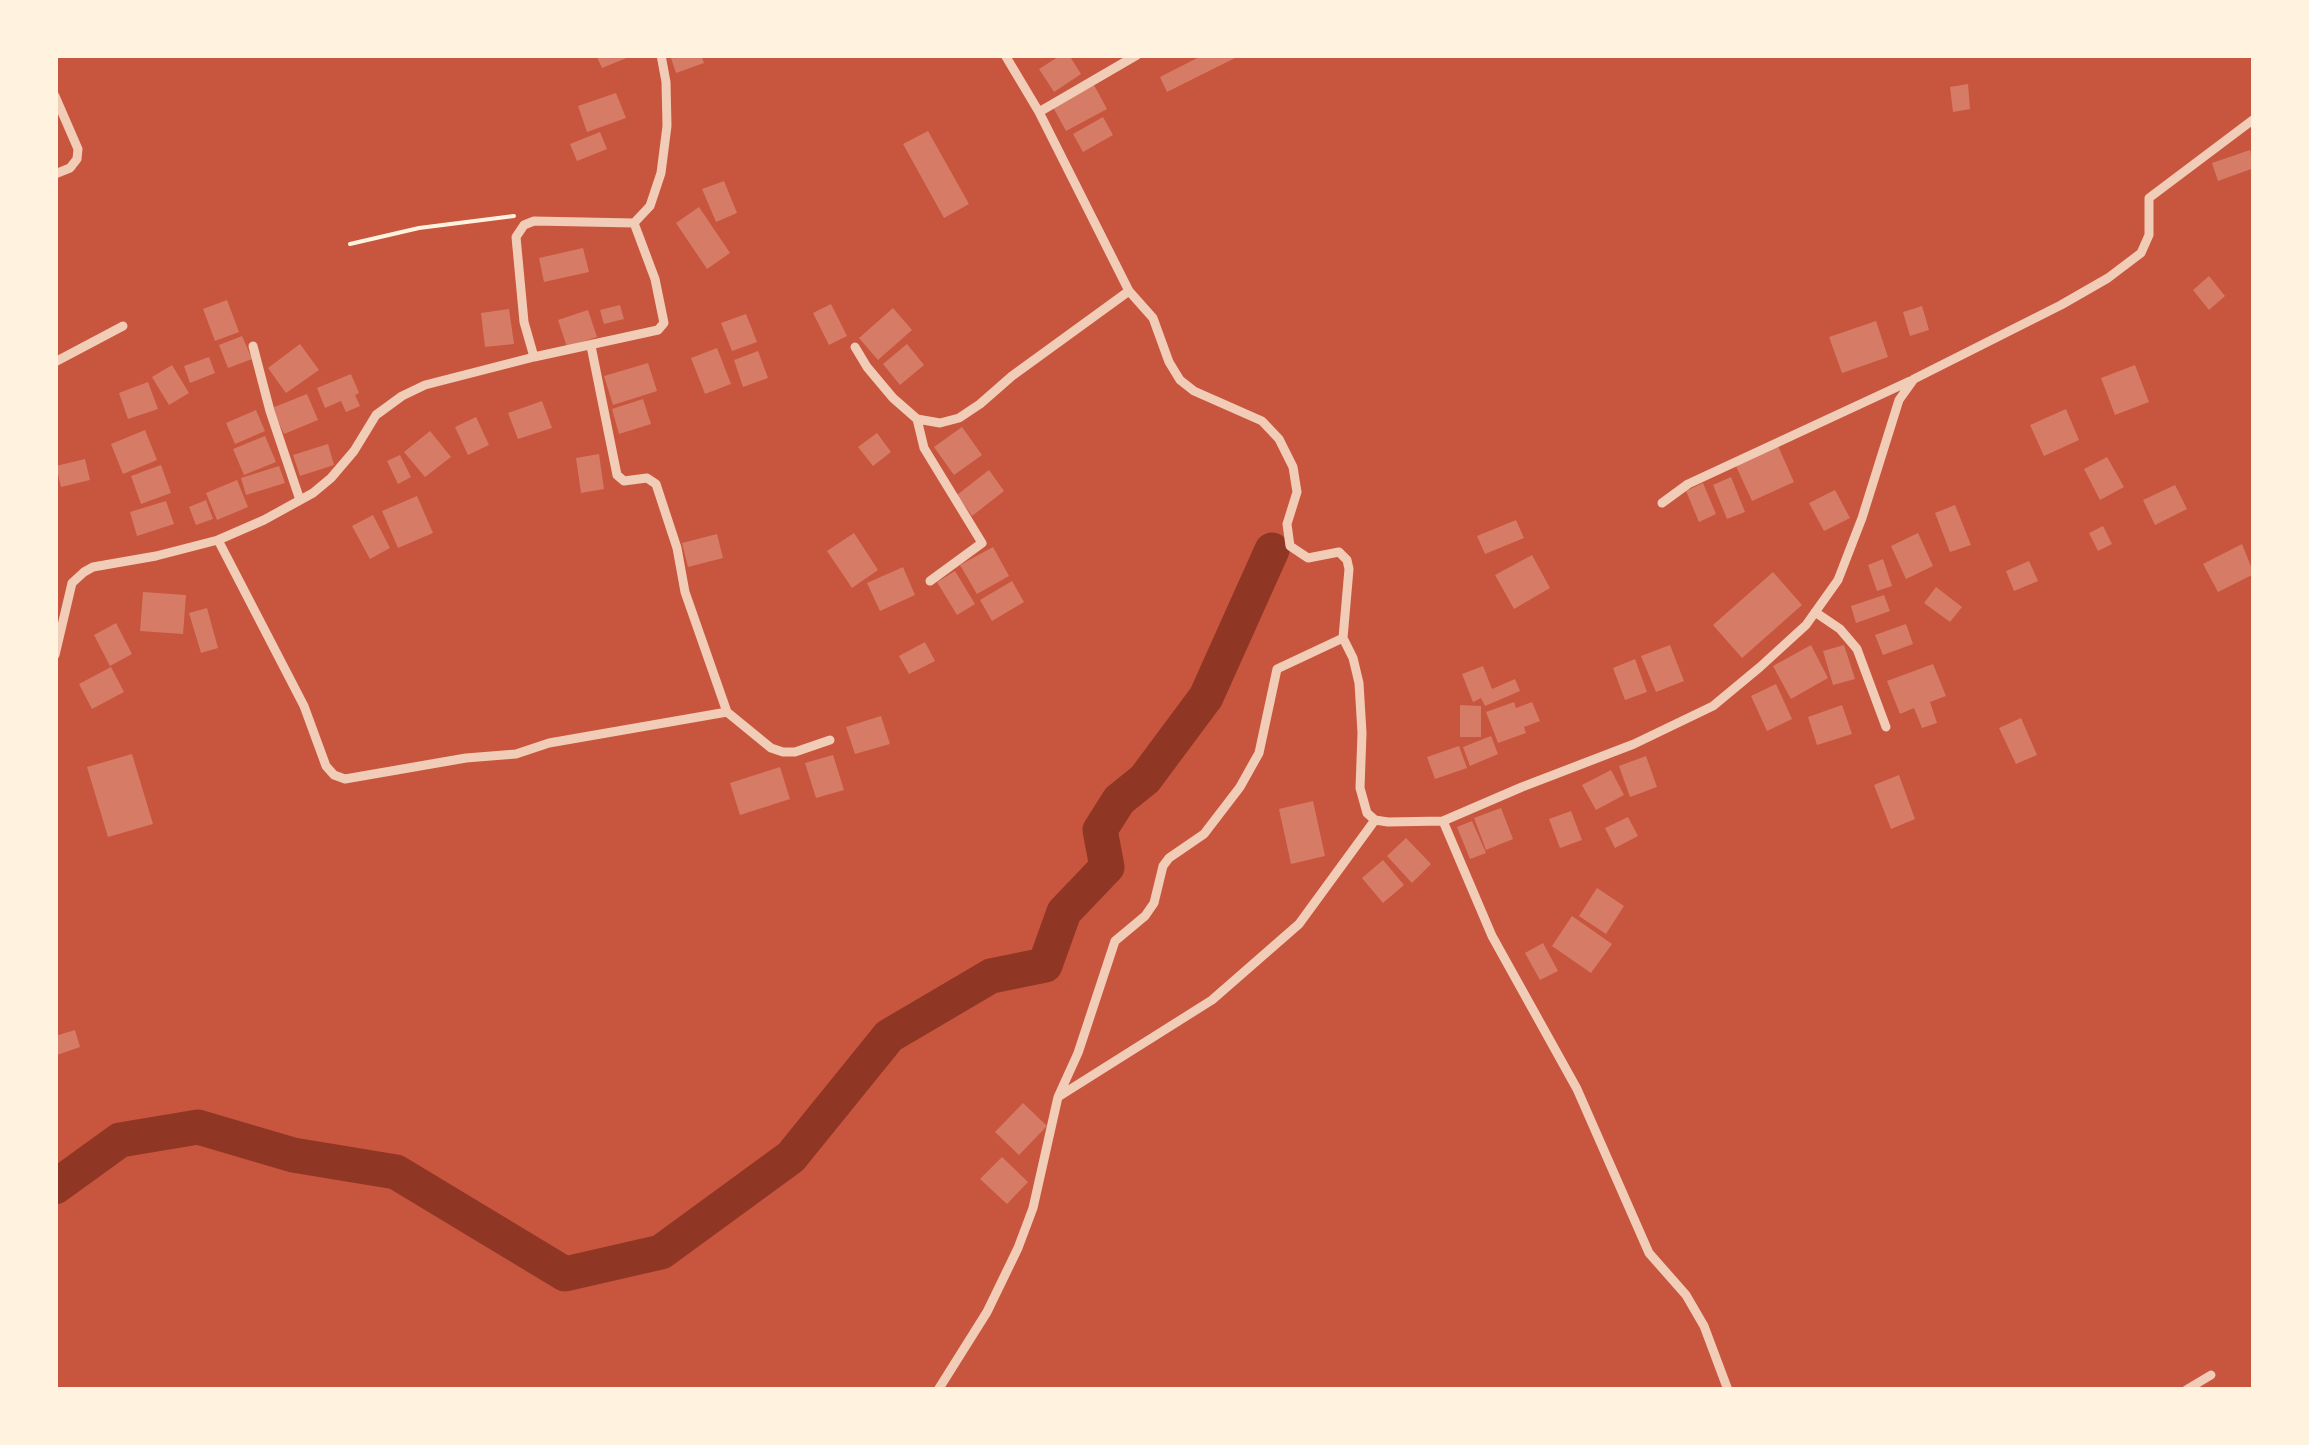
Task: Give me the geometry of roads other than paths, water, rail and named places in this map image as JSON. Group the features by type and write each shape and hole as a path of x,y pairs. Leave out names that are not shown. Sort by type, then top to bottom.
{"street":[{"path":"534,357 524,322 516,237 524,225 534,221 634,223 650,206 661,173 667,126 661,55"},
{"path":"1005,55 1040,112 1129,291 1153,318 1180,380 1194,392 1262,421 1275,432 1292,467 1296,492 1287,524 1290,546 1308,558 1340,552 1347,560 1343,638 1353,658 1361,701 1360,788 1367,812 1376,820 1443,821 1634,744 1713,706 1760,667 1815,612 1838,580 1900,400 1914,380"},
{"path":"1040,112 1136,55"},
{"path":"55,96 78,150 78,159 70,168 55,174"},
{"path":"1662,503 1688,484 1914,380 2108,278 2141,254 2149,235 2149,198 2254,119"},
{"path":"55,655 72,582 84,572 218,540 300,500 331,478 386,406 426,385 658,330 664,323 655,280 634,223"},
{"path":"918,419 940,423 960,418 1129,291"},
{"path":"55,362 123,326"},
{"path":"252,346 300,500"},
{"path":"592,346 616,475 624,481 647,478 656,484 685,592 726,712 770,748 783,752 830,740"},
{"path":"856,347 875,377 918,419 924,448 982,543 930,582"},
{"path":"218,540 304,706 326,766 345,779 452,760 516,754 549,742 726,712"},
{"path":"1815,612 1840,628 1857,650 1886,727"},
{"path":"938,1390 987,1312 1018,1248 1033,1208 1058,1097 1078,1053 1115,941 1145,916 1160,890 1164,866 1215,822 1259,753 1276,670 1343,638"},
{"path":"1058,1097 1212,1000 1300,924 1376,820"},
{"path":"1443,821 1492,936 1578,1088 1650,1253 1686,1296 1704,1326 1728,1390"},
{"path":"2186,1390 2211,1374"}],"waterway":[{"path":"55,1187 120,1140 198,1127 293,1155 396,1172 565,1274 661,1252 791,1157 889,1036 991,976 1045,965 1064,912 1107,867 1100,830 1119,800 1145,779 1206,697 1272,550"}]}
